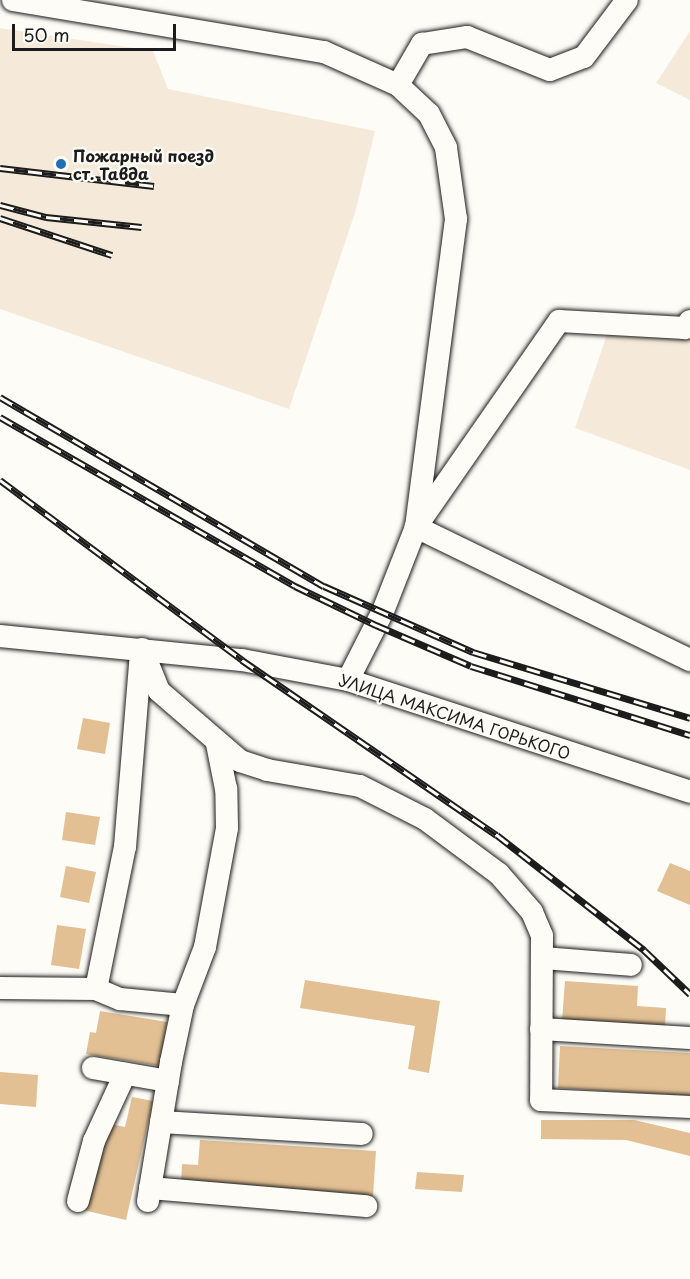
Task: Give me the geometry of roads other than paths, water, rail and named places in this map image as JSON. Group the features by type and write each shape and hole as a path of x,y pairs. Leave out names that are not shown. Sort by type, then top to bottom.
{"street":[{"path":"13,0 324,52 398,85 429,114 446,148 456,219 416,527"},
{"path":"398,85 422,44 467,37 550,70 572,62 584,57 627,0"},
{"path":"348,680 383,611 416,527 559,321 685,328 690,321"},
{"path":"416,527 690,660"},
{"name":"УЛИЦА МАКСИМА ГОРЬКОГО","path":"0,636 242,660 348,680 690,792"},
{"path":"142,649 159,691 217,744 240,760 267,770 360,786 425,819 499,874 532,912 542,936 541,1100 690,1107"},
{"path":"96,989 125,847 142,649"},
{"path":"217,744 226,789 227,828 206,947 183,1005 149,1195 366,1206"},
{"path":"543,958 631,964"},
{"path":"0,988 96,989 120,999 183,1005"},
{"path":"541,1029 690,1038"},
{"path":"93,1068 168,1081"},
{"path":"78,1201 94,1141 125,1074"},
{"path":"161,1122 362,1134"}],"railway":[{"path":"0,168 154,186"},
{"path":"0,205 46,217 141,227"},
{"path":"0,218 112,255"},
{"path":"0,397 324,586 473,652 690,718"},
{"path":"0,417 295,586 376,625 471,666 690,735"},
{"path":"0,480 242,660 497,835 644,950 690,994"}],"place":[{"name":"Пожарный поезд ст. Тавда","path":"61,164"}]}
